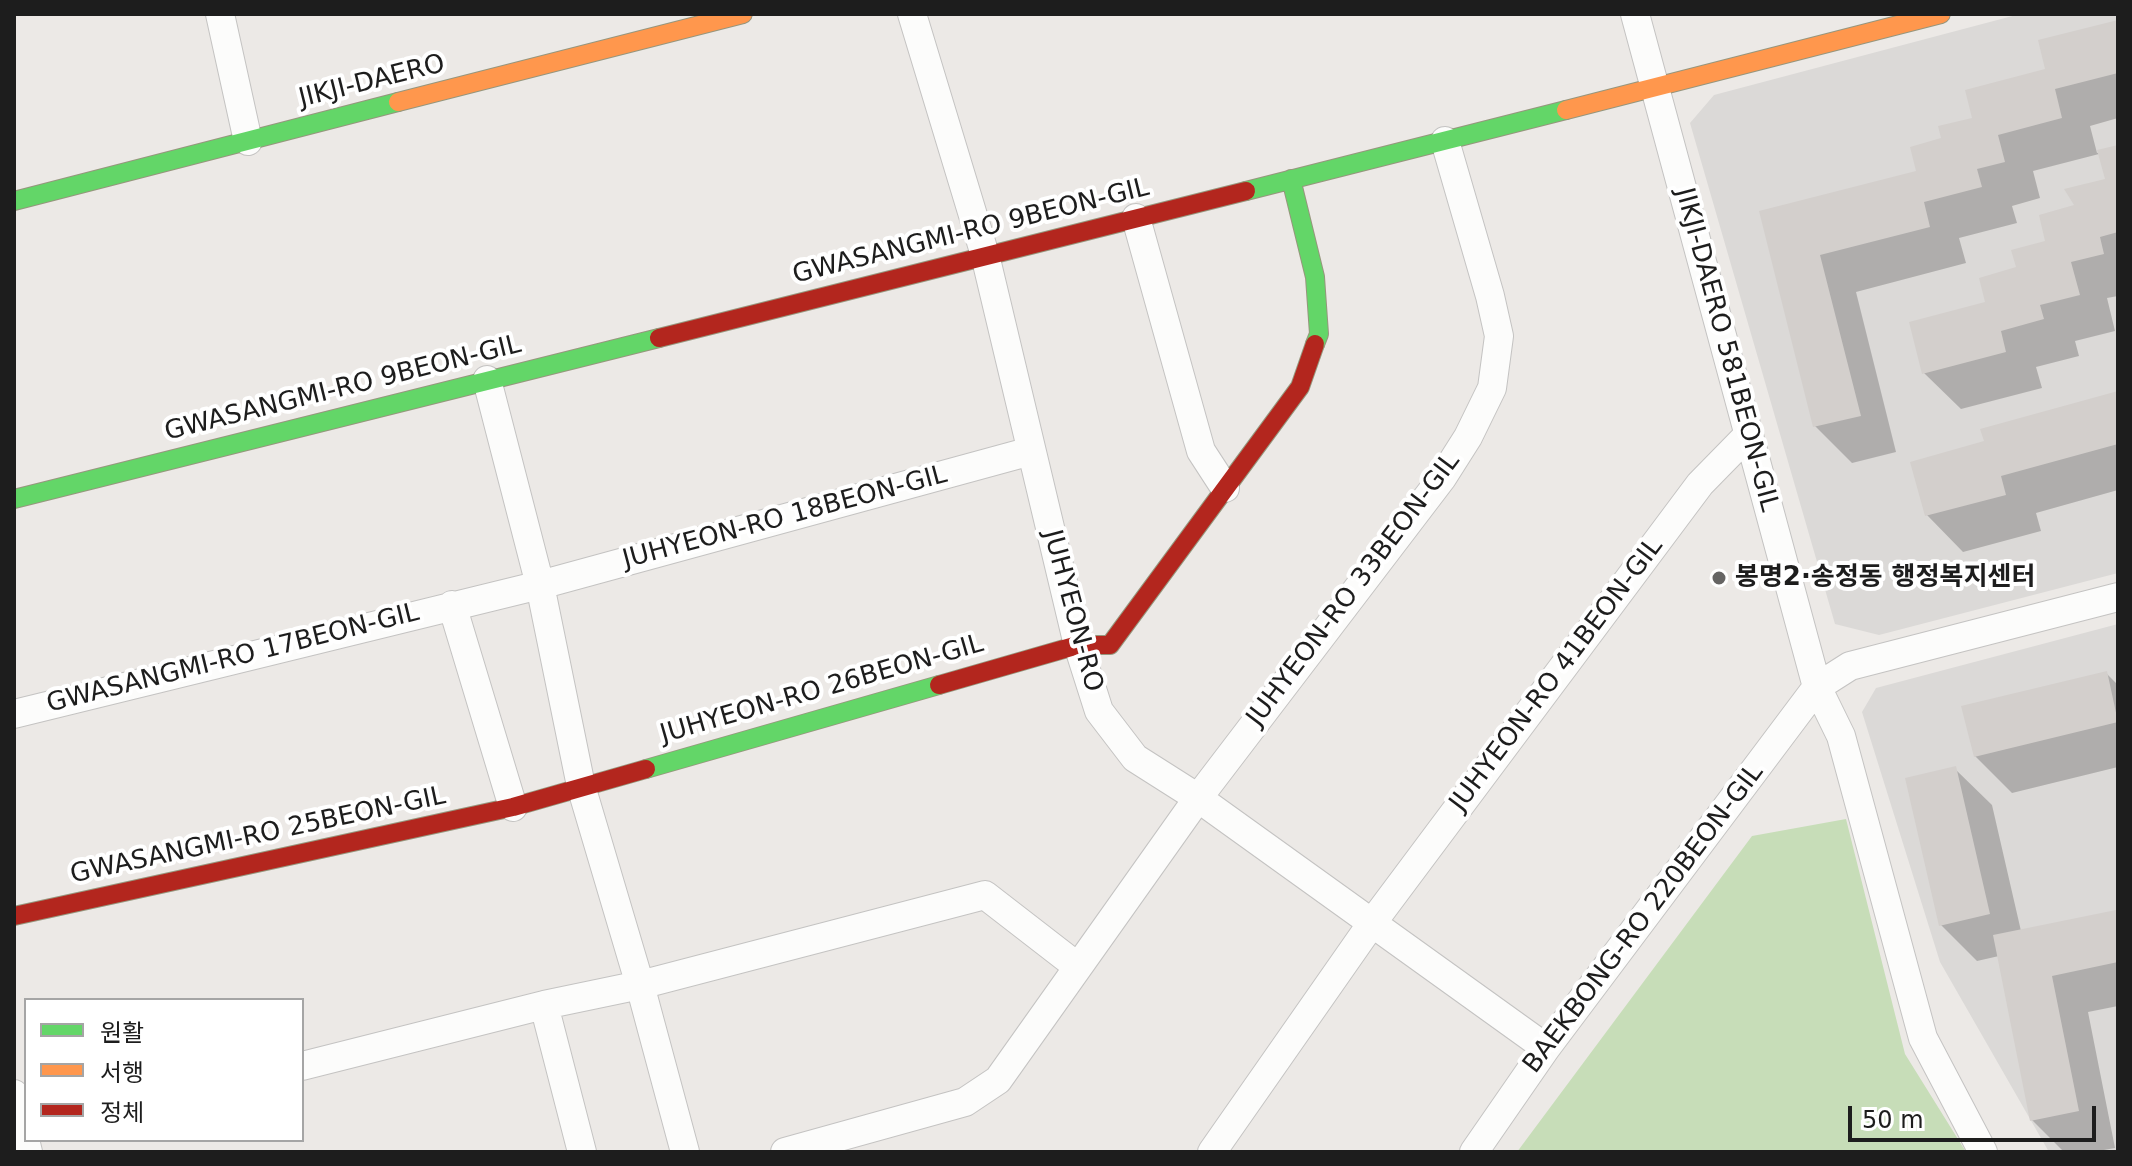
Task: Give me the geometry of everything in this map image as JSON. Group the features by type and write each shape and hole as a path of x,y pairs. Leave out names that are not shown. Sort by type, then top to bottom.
{"street":[{"path":"220,14 248,141"},
{"name":"JIKJI-DAERO","path":"14,201 743,14"},
{"name":"JUHYEON-RO","path":"912,14 985,255 1078,645 1099,711 1135,758 1198,798 1546,1048"},
{"name":"JIKJI-DAERO 581BEON-GIL","path":"1635,14 1817,687 1841,736 1923,1038 1983,1152"},
{"name":"GWASANGMI-RO 9BEON-GIL","path":"14,499 1941,14"},
{"name":"JUHYEON-RO 33BEON-GIL","path":"785,1152 965,1102 998,1080 1198,798 1442,478 1468,437 1492,388 1499,336 1445,141"},
{"path":"1136,218 1201,451 1225,488 1300,387 1319,334 1315,277 1291,179"},
{"path":"487,380 540,585 581,786 685,1152"},
{"name":"JUHYEON-RO 41BEON-GIL","path":"1212,1152 1372,923 1700,484 1749,434"},
{"name":"JUHYEON-RO 18BEON-GIL","path":"452,605 540,585 1031,451"},
{"name":"JUHYEON-RO 26BEON-GIL","path":"513,807 1078,645 1110,645 1225,488"},
{"path":"1817,687 1850,666 2118,597"},
{"path":"452,605 513,807"},
{"name":"GWASANGMI-RO 17BEON-GIL","path":"14,714 452,605"},
{"name":"BAEKBONG-RO 220BEON-GIL","path":"1474,1152 1546,1048 1817,687"},
{"name":"GWASANGMI-RO 25BEON-GIL","path":"14,916 513,807"},
{"path":"304,1065 544,1005 640,985 985,895 1078,967"},
{"path":"544,1005 582,1152"},
{"path":"14,1094 24,1133"}],"shaded area":[{"path":"2020,14 2118,14 2118,573 1879,635 1835,624 1690,123 1714,95"},
{"path":"2118,624 2118,1152 2049,1152 1940,962 1862,712 1876,688"}],"green space":[{"path":"1846,819 1905,1054 1966,1152 1517,1152 1752,836"}],"building":[{"path":"2118,20 2118,73 2055,89 2062,118 1998,135 2005,162 1977,169 1982,187 1924,202 1930,227 1820,255 1861,416 1813,427 1759,211 1916,171 1910,147 1941,138 1938,126 1972,118 1965,90 2045,69 2038,40"},
{"path":"2118,145 2118,232 2100,237 2104,254 2071,262 2080,295 2040,305 2044,319 2001,331 2006,352 1922,374 1909,322 1985,302 1979,278 2016,267 2011,250 2045,241 2039,215 2074,205 2064,189 2105,179 2097,150"},
{"path":"2118,391 2118,444 2001,476 2006,495 1925,516 1910,462 1984,441 1980,429"},
{"path":"2107,671 2118,722 1974,757 1961,706"},
{"path":"1956,766 1990,914 1939,926 1905,778"},
{"path":"2116,910 2118,962 2052,976 2079,1111 2030,1121 1993,935"}],"traffic: fast":[{"path":"14,201 398,102"},
{"path":"1246,191 1566,110"},
{"path":"1291,179 1315,277 1319,334 1315,344"},
{"path":"14,499 659,338"},
{"path":"646,769 939,685"}],"traffic: slow":[{"path":"398,102 743,14"},
{"path":"1566,110 1941,14"}],"traffic: jam":[{"path":"659,338 1246,191"},
{"path":"939,685 1078,645 1110,645 1300,387 1315,344"},
{"path":"14,916 513,807 646,769"}],"place":[{"name":"봉명2·송정동 행정복지센터","path":"1719,578"}]}
